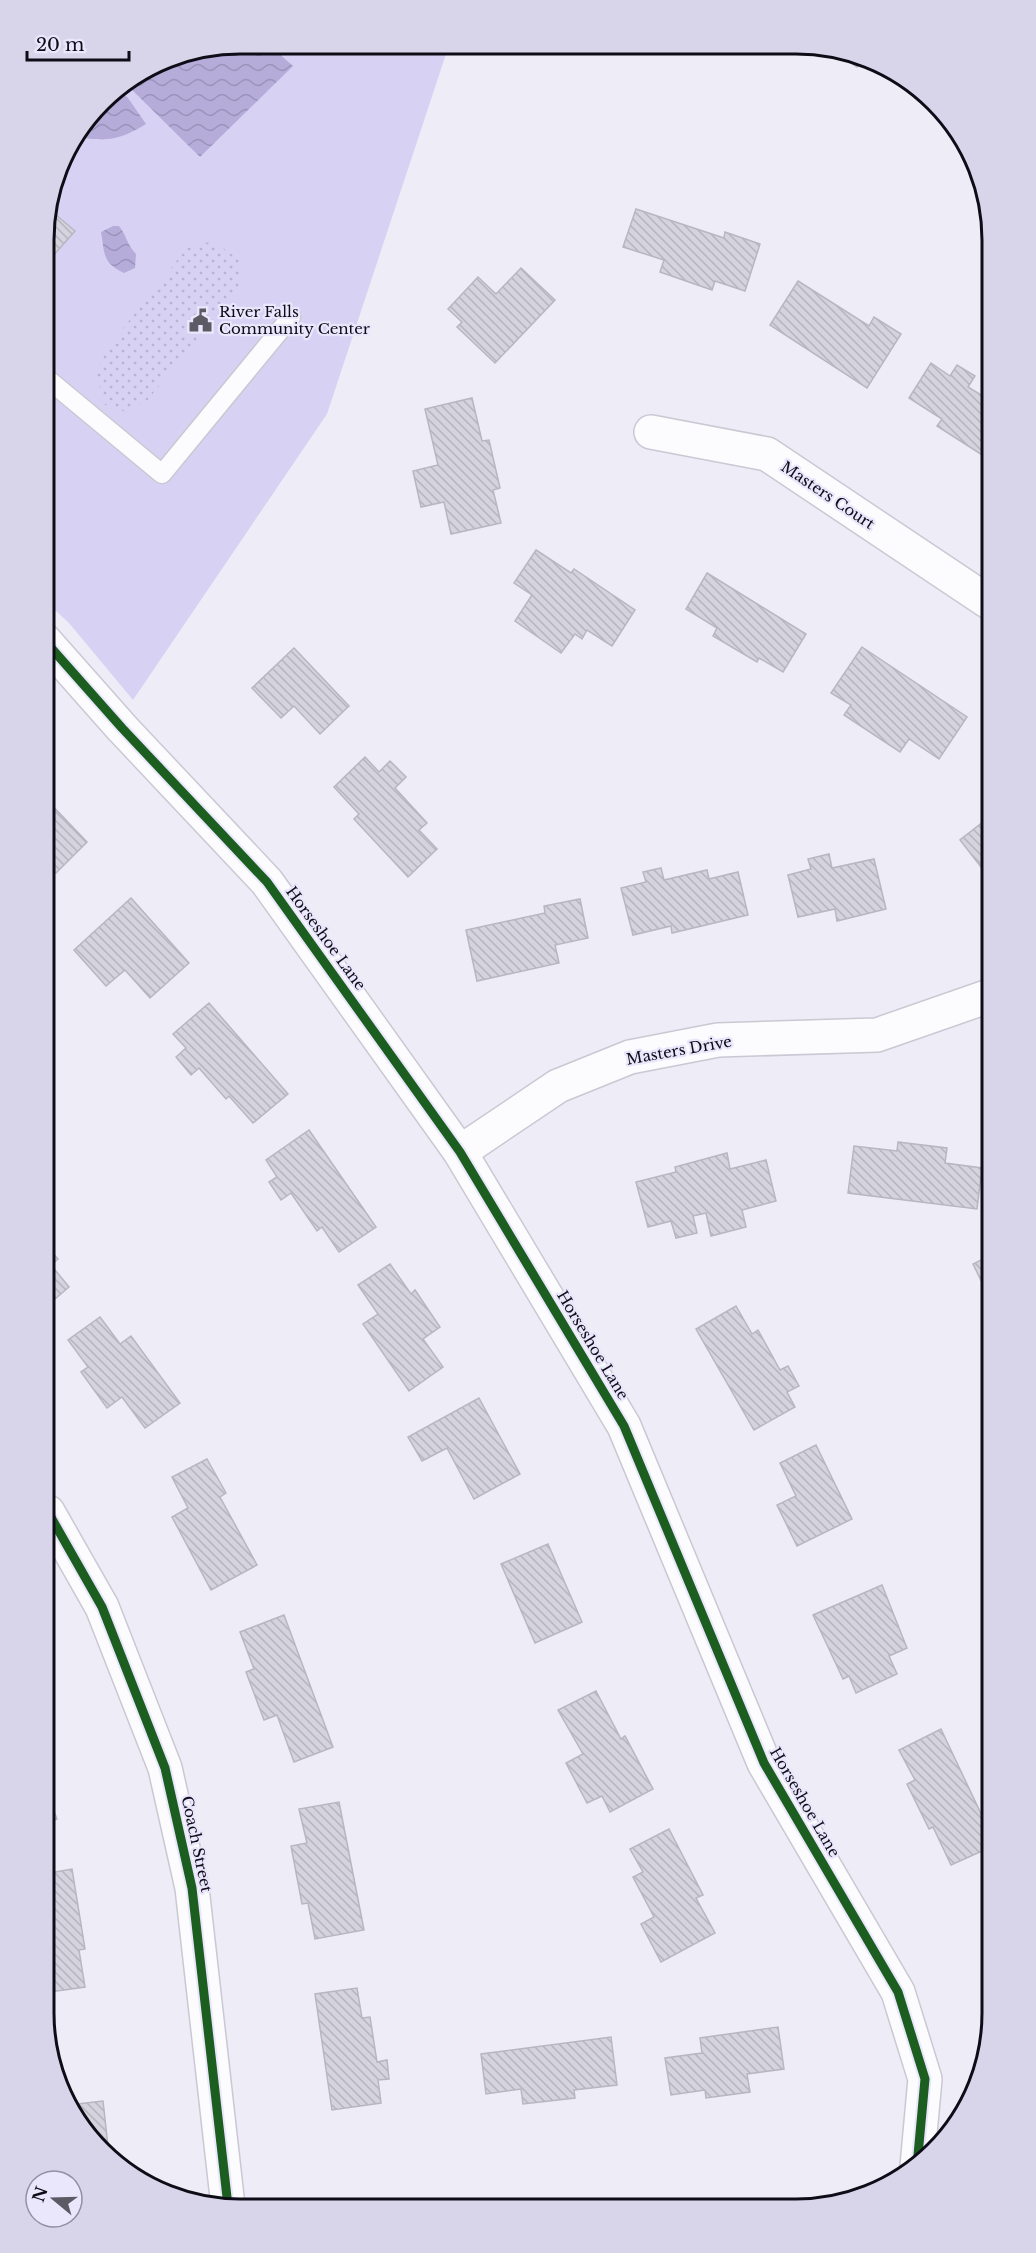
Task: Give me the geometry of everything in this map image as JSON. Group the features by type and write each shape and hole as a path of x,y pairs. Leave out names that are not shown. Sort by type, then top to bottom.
{"street":[{"name":"Masters Court","path":"651,432 766,454 982,598"},
{"name":"Horseshoe Lane","path":"54,651 122,728 267,882 460,1152 624,1426 764,1763 898,1992 925,2079 918,2154"},
{"name":"Masters Drive","path":"460,1152 558,1086 630,1057 717,1040 877,1035 982,998"},
{"name":"Coach Street","path":"54,1523 102,1607 165,1768 192,1888 227,2199"}],"lane":[{"path":"54,384 162,474 291,317"}],"shaded area":[{"name":"River Falls Community Center","path":"240,54 446,54 327,414 133,700 69,623 54,609 54,227 60,192 68,169 92,127 108,108 127,92 158,73 192,60"},
{"path":"213,241 241,261 238,289 146,402 123,411 105,405 96,374 105,351 187,248"}],"water":[{"path":"279,54 293,66 200,157 131,89 158,73 180,64 215,56"},
{"path":"124,94 146,124 116,138 85,138 108,108"},
{"path":"113,226 119,226 136,254 135,268 124,273 108,261 104,252 101,232"}],"building":[{"path":"636,209 724,238 725,232 760,244 745,291 715,281 712,290 660,272 664,260 623,247"},
{"path":"56,215 75,231 54,255"},
{"path":"521,268 555,300 495,363 457,327 462,322 448,309 478,277 496,294"},
{"path":"798,281 869,326 874,317 901,334 867,388 770,325"},
{"path":"931,363 950,376 957,365 975,376 968,387 982,396 982,455 937,426 942,419 909,398"},
{"path":"472,398 482,441 489,440 500,488 493,490 501,523 451,534 444,502 421,507 413,471 438,465 425,409"},
{"path":"536,550 571,573 574,569 635,610 612,646 587,630 582,639 575,634 561,653 515,621 532,595 514,583"},
{"path":"707,573 806,634 783,672 759,658 757,662 713,636 717,628 686,609"},
{"path":"862,647 967,717 939,759 909,739 900,752 844,715 851,705 831,693"},
{"path":"294,648 349,706 320,734 294,706 281,718 252,688"},
{"path":"365,757 379,772 390,761 406,777 395,788 427,823 419,830 437,849 408,877 354,819 359,814 334,787"},
{"path":"54,807 87,842 56,873 54,871"},
{"path":"982,823 982,868 960,840"},
{"path":"829,854 832,868 874,859 886,909 837,921 835,909 798,917 788,875 811,869 808,859"},
{"path":"661,868 664,880 707,870 709,879 738,872 748,915 672,933 671,926 633,935 621,888 646,882 643,872"},
{"path":"131,898 189,963 150,998 125,970 106,986 74,950"},
{"path":"580,899 588,938 555,945 559,963 477,981 466,930 545,913 544,906"},
{"path":"209,1003 288,1094 253,1123 229,1096 226,1099 199,1068 191,1075 176,1057 186,1048 173,1034"},
{"path":"309,1130 376,1227 339,1252 322,1227 317,1231 291,1193 281,1200 269,1182 277,1177 266,1160"},
{"path":"898,1142 947,1148 945,1163 982,1168 977,1209 848,1193 854,1146 897,1151"},
{"path":"727,1153 730,1169 766,1160 776,1201 742,1210 746,1227 711,1236 706,1213 693,1216 697,1233 676,1238 671,1221 648,1227 636,1182 676,1172 675,1167"},
{"path":"982,1260 982,1283 973,1264"},
{"path":"390,1264 411,1294 415,1290 440,1327 423,1339 443,1367 409,1391 363,1324 378,1314 358,1285"},
{"path":"54,1269 69,1287 54,1300"},
{"path":"736,1306 752,1334 758,1330 780,1370 788,1366 799,1386 787,1392 795,1407 754,1430 696,1329"},
{"path":"100,1317 120,1344 131,1336 180,1403 145,1428 122,1397 107,1408 81,1372 88,1367 68,1340"},
{"path":"479,1398 520,1474 474,1499 447,1448 422,1461 408,1437"},
{"path":"816,1445 852,1519 797,1546 777,1505 796,1496 780,1463"},
{"path":"207,1459 226,1493 220,1497 257,1565 211,1590 172,1517 188,1508 172,1477"},
{"path":"548,1544 582,1622 535,1643 501,1564"},
{"path":"882,1585 907,1648 889,1656 897,1674 856,1693 849,1676 843,1679 813,1615"},
{"path":"284,1615 333,1747 294,1762 277,1715 264,1720 246,1672 254,1669 240,1632"},
{"path":"596,1691 621,1739 625,1736 653,1789 610,1812 602,1796 587,1803 566,1763 583,1754 558,1710"},
{"path":"941,1729 982,1816 982,1851 951,1865 933,1827 929,1829 907,1784 915,1780 899,1750"},
{"path":"339,1802 364,1930 315,1939 308,1903 302,1904 291,1846 307,1843 299,1809"},
{"path":"669,1829 703,1895 696,1898 715,1933 661,1962 641,1924 654,1917 633,1877 643,1872 630,1849"},
{"path":"72,1869 85,1949 79,1950 85,1987 54,1991 54,1872"},
{"path":"357,1988 362,2018 370,2017 377,2062 387,2060 389,2079 378,2080 381,2103 332,2110 315,1994"},
{"path":"778,2027 784,2069 747,2074 750,2092 706,2098 705,2090 671,2095 665,2058 702,2053 700,2038"},
{"path":"611,2037 617,2085 574,2090 575,2098 523,2104 521,2089 486,2094 481,2054"},
{"path":"103,2101 108,2144 85,2117 78,2104"}],"cycle path":[{"path":"54,651 122,728 267,882 460,1152 624,1426 764,1763 898,1992 925,2079 918,2154"},
{"path":"54,1523 102,1607 165,1768 192,1888 227,2199"}],"place":[{"name":"River Falls Community Center","path":"201,320"}]}
